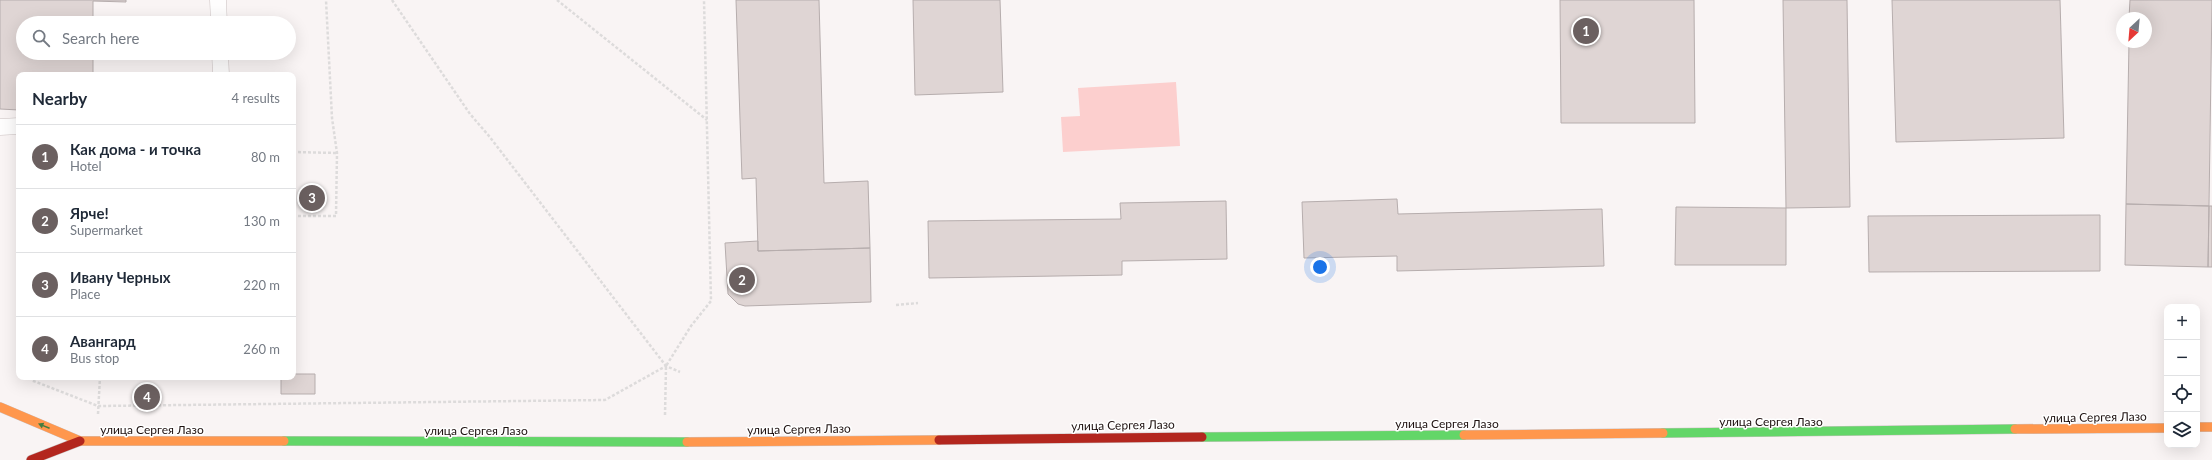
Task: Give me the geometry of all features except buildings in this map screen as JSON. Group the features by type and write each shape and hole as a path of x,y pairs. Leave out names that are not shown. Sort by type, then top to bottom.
{"street":[{"name":"улица Сергея Лазо","path":"0,408 80,441"},
{"path":"2200,428 2212,427"},
{"name":"улица Сергея Лазо","path":"31,460 80,441 679,442 2164,428"}],"lane":[{"path":"218,0 219,16"},
{"path":"220,60 221,72"},
{"path":"0,127 16,126"}],"path":[{"path":"296,216 336,216 337,153 332,118 326,0"},
{"path":"392,0 470,114 499,148 666,366 680,372"},
{"path":"557,0 707,120"},
{"path":"31,380 98,406 605,400 666,366 691,326 711,301 704,0"},
{"path":"296,152 337,153"},
{"path":"896,305 918,303"}],"shaded area":[{"path":"1176,82 1180,146 1063,152 1061,117 1080,116 1078,88"}],"traffic: fast":[{"path":"1663,433 2015,429"},
{"path":"1202,437 1464,435"},
{"path":"284,441 687,442"}],"traffic: slow":[{"path":"0,407 80,441 284,441"},
{"path":"2200,427 2212,427"},
{"path":"2015,429 2164,428"},
{"path":"1464,435 1663,433"},
{"path":"687,442 939,440"}],"traffic: jam":[{"path":"939,440 1202,437"},
{"path":"31,460 80,441"}],"place":[{"name":"Как дома - и точка","path":"1586,31"},
{"name":"Ивану Черных","path":"312,198"},
{"name":"Ярче!","path":"742,280"},
{"name":"Авангард","path":"147,397"}]}
